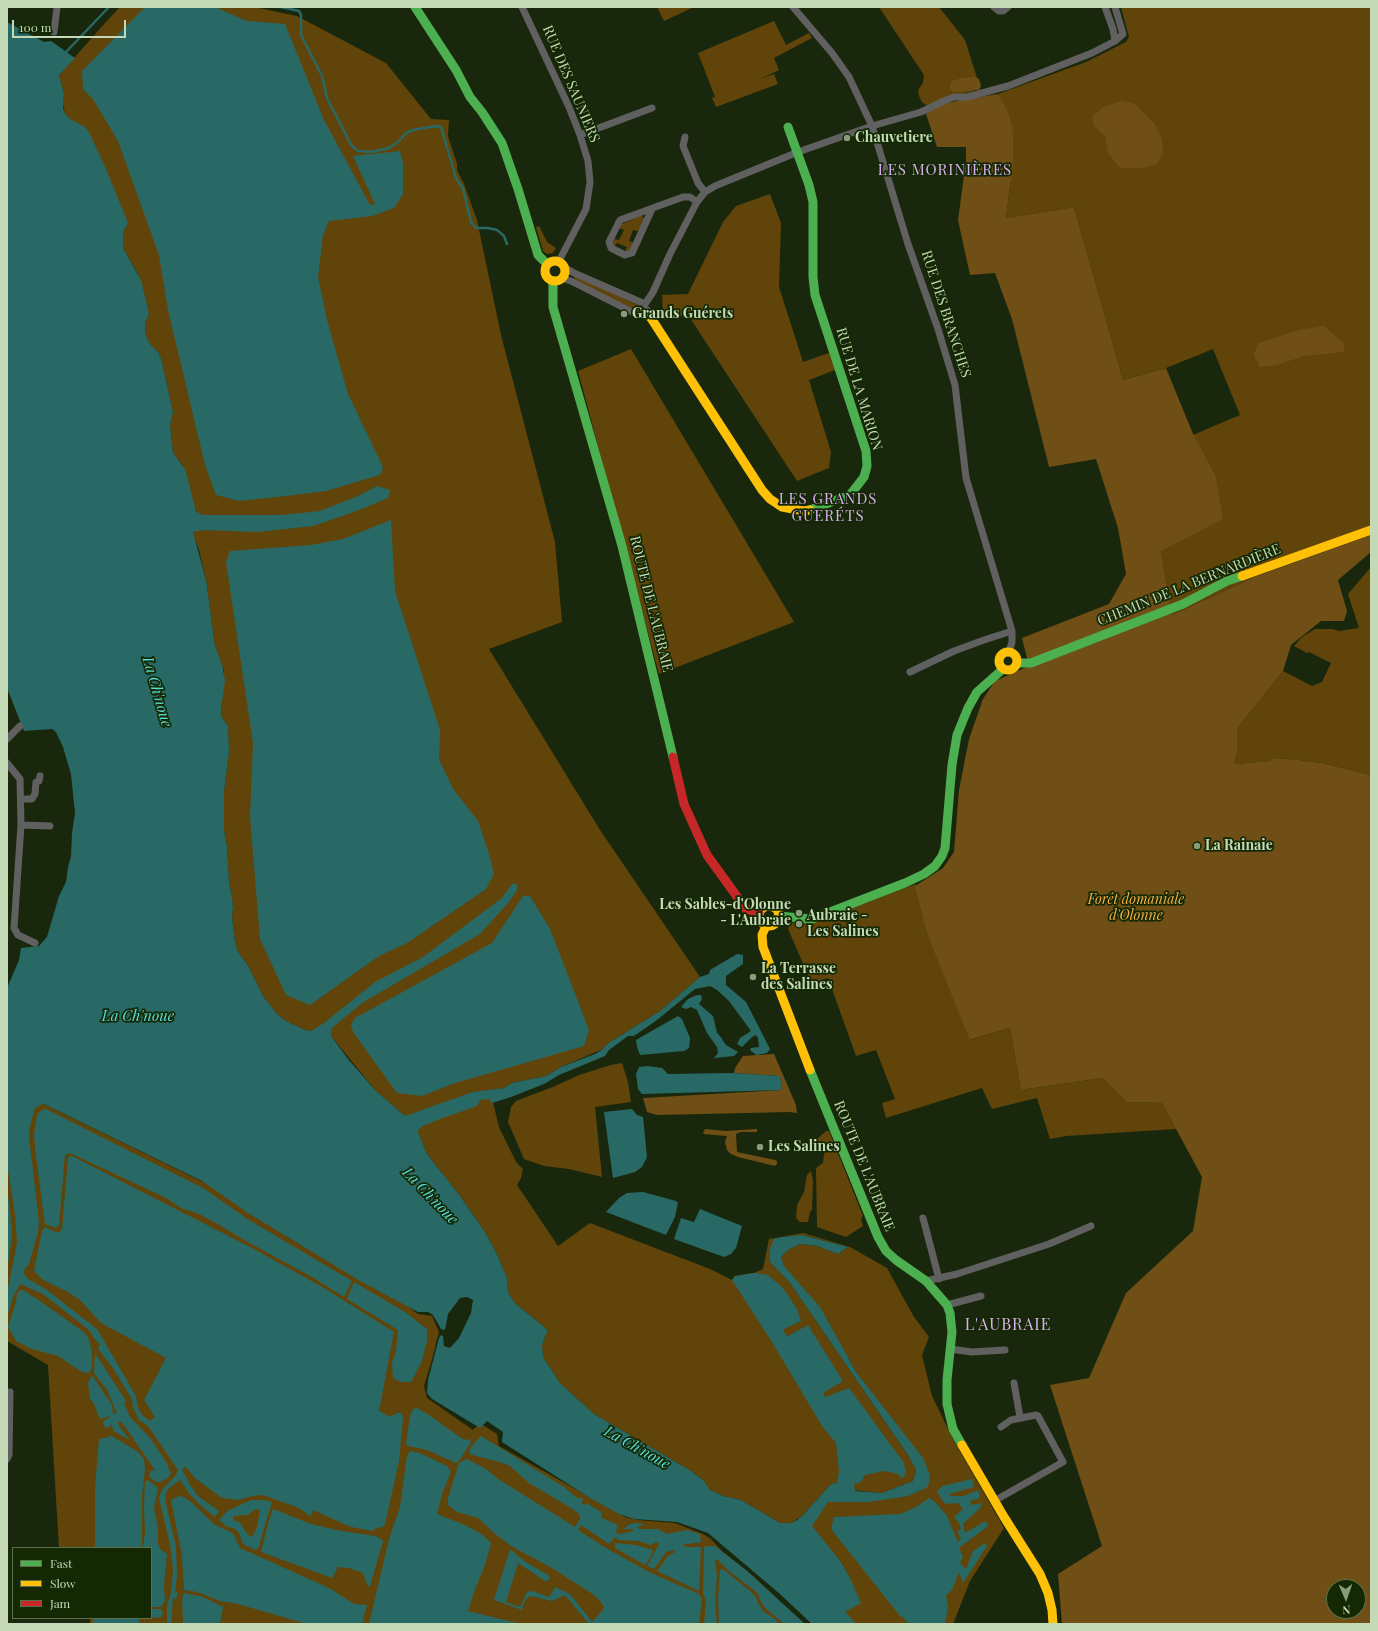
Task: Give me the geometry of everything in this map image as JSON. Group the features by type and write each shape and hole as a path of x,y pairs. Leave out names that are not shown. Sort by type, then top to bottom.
{"street":[{"path":"54,32 57,7"},
{"path":"415,7 456,70 470,97 482,112 502,143 538,255 547,264"},
{"name":"RUE DES SAUNIERS","path":"522,7 580,135 588,161 590,182 586,209 561,264"},
{"name":"RUE DES BRANCHES","path":"793,7 832,53 849,77 872,126 908,244 938,329 955,385 966,478 1012,631 1012,642 1009,652"},
{"path":"994,7 999,11 1003,11 1008,7"},
{"path":"1105,7 1113,29 1115,41"},
{"path":"643,311 697,202 705,192 715,186 798,152 872,126 921,112 944,100 954,97 967,97 1008,86 1092,53 1122,36 1123,32 1115,7"},
{"path":"580,135 652,108"},
{"name":"RUE DE LA MARION","path":"643,311 651,318 762,490 770,499 782,506 804,511 814,509 850,495 864,477 867,466 866,451 816,295 813,277 813,202 810,185 788,127"},
{"path":"686,137 684,146 698,183 705,192"},
{"path":"652,209 632,253 625,255 611,248 609,242 620,220 683,197 690,197 697,202"},
{"path":"552,261 561,264 574,273 643,311 571,281 548,278 545,273 547,264 552,261"},
{"path":"557,280 564,273 561,264"},
{"name":"ROUTE DE L'AUBRAIE","path":"557,280 552,293 553,307 622,546 664,715 684,804 707,856 746,909 759,913"},
{"name":"CHEMIN DE LA BERNARDIÈRE","path":"1017,663 1031,663 1183,604 1227,581 1371,530"},
{"path":"910,672 954,651 1012,631"},
{"path":"1009,652 1014,654 1017,663 1014,668 1008,671 999,665 998,660 1004,653 1009,652"},
{"path":"778,916 812,919 905,883 924,874 935,866 942,856 945,848 952,765 957,735 968,708 977,692 1003,669"},
{"path":"7,739 20,726"},
{"path":"7,764 20,779 21,799 21,825 14,928 18,935 34,943"},
{"path":"21,799 32,799 35,794 36,782 39,781 40,776"},
{"path":"21,825 50,826"},
{"path":"769,906 774,908 778,916 775,924 766,926 760,921 759,913 763,908 769,906"},
{"name":"ROUTE DE L'AUBRAIE","path":"766,926 762,935 764,951 873,1227 886,1251 926,1281 938,1293 946,1305 951,1322 947,1389 949,1418 953,1430 994,1501 1040,1574 1051,1604 1053,1624"},
{"path":"923,1218 939,1278"},
{"path":"926,1281 1049,1244 1091,1226"},
{"path":"946,1305 981,1296"},
{"path":"950,1349 978,1352 1005,1350"},
{"path":"1014,1383 1020,1417"},
{"path":"7,1459 9,1455 10,1392"},
{"path":"994,1501 1063,1462 1038,1416 1034,1415 1020,1417 1006,1422 1001,1427"}],"shaded area":[{"path":"120,7 254,7 297,16 386,63 431,119 449,120 448,136 457,164 457,170 464,184 477,220 501,335 555,542 562,622 489,649 600,830 700,977 660,1011 607,1044 603,1049 561,1067 546,1076 512,1083 504,1088 490,1090 499,1127 516,1162 523,1169 521,1178 517,1185 558,1246 590,1223 710,1269 732,1280 735,1276 754,1273 763,1269 769,1239 803,1233 850,1247 887,1268 914,1317 929,1337 922,1355 932,1396 954,1441 1004,1528 970,1581 953,1624 824,1624 850,1578 841,1562 811,1526 828,1502 869,1502 930,1475 856,1372 843,1349 784,1266 781,1257 788,1250 800,1244 817,1246 838,1254 848,1247 803,1235 782,1237 774,1239 770,1262 790,1283 908,1455 916,1470 913,1481 882,1493 851,1490 832,1483 802,1516 791,1523 780,1523 741,1500 723,1496 710,1490 704,1481 691,1471 594,1414 560,1383 543,1357 542,1345 548,1330 516,1304 510,1296 507,1287 507,1278 497,1254 485,1232 460,1196 427,1154 418,1132 405,1116 375,1090 331,1036 324,1024 311,1031 305,1030 286,1021 277,1014 263,996 247,964 238,952 235,942 232,916 233,908 224,830 224,792 229,752 228,726 221,716 224,671 215,646 206,580 199,550 193,534 199,515 193,505 182,464 173,453 170,425 173,412 161,358 158,352 150,344 146,336 145,323 149,314 138,274 123,248 123,232 127,225 70,119 65,114 63,104 64,95 59,75"},
{"path":"657,7 694,7 664,21"},
{"path":"879,7 939,7 965,40 978,81 977,87 971,92 946,97 933,104 926,105 922,102 918,90 923,83 924,75"},
{"path":"1121,7 1371,7 1371,535 1257,576 1172,615 1161,551 1215,474 1193,435 1240,415 1213,349 1166,368 1123,380 1074,207 1006,218 1010,186 998,94 1086,62 1126,42 1129,37"},
{"path":"774,21 786,45 809,33 812,38 774,58 779,70 760,79 774,74 778,84 716,107 712,98 715,97 698,53"},
{"path":"770,194 781,223 779,287 803,362 829,353 835,370 809,380 831,452 829,468 797,481 688,315 664,320 663,314 662,295 688,294 723,222 736,206"},
{"path":"640,216 644,219 638,231 633,230 629,241 634,243 630,252 624,253 627,247 617,243 614,247 612,245 614,239 619,240 624,230 619,228 622,224"},
{"path":"539,226 547,242 556,248 553,253 547,254 543,251 536,227"},
{"path":"575,276 642,307 643,309 640,311 631,308 574,280"},
{"path":"631,349 794,622 659,674 578,371"},
{"path":"1371,567 1371,775 1322,763 1299,760 1274,758 1272,761 1234,764 1237,753 1237,729 1283,671 1312,686 1322,682 1331,663 1294,646 1302,637 1315,629 1332,629 1339,631 1359,628 1348,594"},
{"path":"916,884 928,937 971,1040 1010,1028 1021,1090 1102,1078 1127,1102 1162,1103 1176,1129 1066,1136 1050,1139 1037,1098 992,1109 982,1088 886,1118 882,1103 895,1099 876,1050 856,1056 828,978 812,984 788,929 790,923 818,921"},
{"path":"622,1063 628,1082 631,1102 595,1107 602,1177 569,1169 544,1166 524,1159 508,1122 511,1107 516,1101 579,1075"},
{"path":"40,1103 46,1105 207,1184 289,1238 400,1300 418,1314 432,1316 439,1332 424,1386 427,1398 473,1430 481,1424 486,1427 497,1434 499,1446 625,1517 638,1520 675,1523 703,1534 711,1539 722,1551 754,1577 803,1624 90,1624 90,1619 152,1619 152,1547 59,1547 48,1365 7,1341 7,1139 29,1110"},
{"path":"826,1131 829,1131 863,1216 861,1219 863,1226 846,1237 817,1227 816,1168 823,1163 825,1147 818,1143 817,1139"},
{"path":"811,1171 813,1181 812,1210 810,1212 808,1222 800,1222 796,1218 797,1205 804,1192 807,1175"}],"green space":[{"path":"974,77 979,79 981,86 979,90 953,92 950,89 952,81"},
{"name":"Forêt domaniale d'Olonne","path":"998,94 1008,112 1013,131 1013,161 1006,218 1074,207 1123,380 1166,368 1193,434 1215,474 1223,519 1161,551 1172,615 1257,576 1371,535 1371,552 1338,580 1347,611 1344,621 1321,621 1291,645 1283,671 1237,729 1237,753 1234,764 1271,761 1273,758 1299,760 1322,763 1371,775 1371,1624 1062,1624 1058,1574 1102,1546 1050,1385 1089,1378 1126,1293 1193,1231 1202,1177 1162,1103 1127,1102 1102,1078 1021,1090 1010,1028 970,1040 928,937 915,886 943,868 954,852 959,790 969,739 983,699 995,681 1029,666 1022,638 1109,604 1126,574 1118,528 1096,459 1049,467 1012,319 995,273 970,275 958,220 966,161 966,147 937,147 926,114 937,106 956,101"},
{"path":"1121,101 1135,104 1155,124 1162,139 1163,154 1157,164 1142,168 1120,168 1108,153 1105,136 1094,126 1093,116 1102,108"},
{"path":"1324,326 1345,344 1343,352 1304,356 1277,365 1260,367 1254,355 1258,343 1299,330"},
{"path":"774,1054 796,1105 797,1113 657,1115 647,1112 643,1098 782,1090 780,1076 734,1073 735,1068 743,1056"},
{"path":"705,1129 725,1131 757,1129 757,1132 741,1132 736,1134 737,1152 775,1160 777,1161 777,1164 775,1166 731,1154 727,1150 725,1142 727,1136 704,1134"}],"water":[{"path":"145,7 215,7 247,21 285,24 324,120 370,205 375,204 353,156 400,151 403,163 403,194 394,208 372,216 329,221 323,235 318,277 327,320 348,394 383,467 380,475 326,491 286,496 239,501 216,495 205,465 168,310 159,255 118,141 93,99 83,89 82,71"},
{"name":"La Ch'noue","path":"7,22 44,42 51,41 75,58 59,75 64,95 63,108 65,114 70,119 85,127 89,132 128,223 123,232 123,248 141,280 149,314 145,323 146,336 150,344 158,352 161,358 173,412 170,425 173,453 185,469 196,511 202,515 282,515 320,511 356,497 377,486 390,490 388,498 354,512 313,526 258,532 203,530 193,532 206,580 215,646 222,664 225,680 221,716 228,726 229,752 224,792 224,830 233,908 232,916 235,942 238,952 247,964 263,996 277,1014 286,1021 305,1030 311,1031 324,1023 375,982 423,957 502,898 512,884 517,884 517,890 509,902 480,934 362,1003 331,1029 331,1036 348,1059 375,1090 405,1116 473,1092 504,1088 512,1083 546,1076 561,1067 595,1054 603,1049 607,1044 660,1011 700,977 709,974 710,970 737,954 743,955 743,964 726,976 726,985 746,1002 770,1049 767,1053 756,1055 750,1050 751,1048 759,1047 758,1038 756,1035 742,1047 737,1044 740,1038 751,1031 729,1001 717,990 710,986 695,989 657,1020 634,1036 628,1036 609,1050 605,1056 559,1075 544,1084 511,1097 492,1103 489,1099 480,1100 477,1106 423,1126 418,1130 418,1132 427,1154 460,1196 485,1232 497,1254 507,1278 507,1287 510,1296 516,1304 548,1330 542,1345 543,1357 560,1383 594,1414 691,1471 704,1481 710,1490 723,1496 741,1500 780,1523 791,1523 797,1520 832,1483 837,1484 839,1471 836,1443 822,1426 772,1342 732,1280 735,1276 754,1273 768,1275 783,1288 797,1309 801,1321 784,1329 784,1332 787,1336 808,1325 843,1381 823,1393 825,1397 849,1388 904,1463 906,1473 902,1479 898,1474 884,1471 865,1475 861,1482 854,1484 855,1491 882,1493 913,1481 916,1470 908,1455 790,1283 770,1262 770,1248 774,1239 782,1237 802,1235 848,1247 838,1254 817,1246 800,1244 788,1250 781,1257 784,1266 820,1307 856,1372 923,1458 930,1475 928,1487 908,1496 869,1502 828,1502 812,1526 841,1562 850,1578 861,1603 845,1612 856,1624 812,1624 780,1594 708,1533 677,1522 634,1519 619,1514 590,1498 502,1442 503,1432 487,1421 480,1428 432,1399 427,1393 428,1380 439,1338 441,1335 443,1336 444,1346 450,1348 459,1338 471,1313 473,1300 467,1297 460,1298 448,1314 445,1330 441,1329 433,1315 428,1312 418,1312 360,1281 248,1213 202,1181 44,1104 38,1106 34,1110 30,1127 29,1136 39,1222 38,1232 29,1264 25,1268 24,1273 27,1278 47,1290 97,1329 136,1396 138,1408 142,1415 150,1421 155,1417 144,1400 166,1358 101,1323 80,1300 68,1292 43,1280 34,1271 42,1231 45,1227 58,1233 62,1229 68,1158 70,1155 254,1249 324,1288 394,1332 379,1411 390,1417 397,1413 401,1413 403,1417 399,1461 385,1524 383,1527 376,1528 373,1531 351,1527 313,1510 310,1516 299,1508 263,1495 252,1496 239,1500 222,1498 195,1478 186,1467 182,1469 190,1485 199,1497 219,1511 215,1517 199,1504 180,1480 169,1488 165,1495 176,1547 177,1576 175,1591 178,1593 176,1599 173,1598 171,1624 167,1624 167,1605 171,1593 173,1569 170,1545 159,1498 162,1490 176,1475 178,1470 148,1426 139,1420 133,1407 132,1399 113,1368 98,1349 100,1345 89,1330 43,1294 20,1284 13,1297 7,1317 8,1288 17,1243 15,1214 7,1164 7,988 19,960 21,948 39,946 47,937 59,896 66,882 71,857 75,813 71,774 63,747 56,732 52,729 24,731 7,688"},
{"path":"391,520 395,591 440,730 439,759 453,789 478,821 494,874 486,889 407,943 379,956 310,1005 286,995 260,939 250,817 253,743 226,562 230,551 311,545 343,539"},
{"path":"523,896 530,896 550,929 589,1030 584,1046 455,1083 422,1096 397,1093 353,1032 351,1025 355,1018 492,943"},
{"path":"701,995 702,999 699,1004 713,1016 717,1033 726,1045 738,1052 734,1056 714,1058 718,1053 717,1047 707,1033 697,1010 691,1007 686,1009 681,1007 688,999"},
{"path":"678,1016 682,1019 690,1038 689,1048 684,1051 640,1055 636,1040"},
{"path":"648,1066 662,1068 668,1074 732,1073 780,1076 782,1090 642,1094 638,1089 636,1074 639,1067"},
{"path":"46,1109 203,1188 249,1220 352,1281 344,1297 312,1277 199,1214 181,1208 166,1198 70,1153 65,1155 59,1225 56,1228 45,1224 34,1135 37,1114"},
{"path":"632,1109 637,1115 643,1117 647,1157 642,1167 635,1172 613,1178 604,1112"},
{"path":"7,1189 12,1234 7,1272 7,1222 9,1220 7,1218"},
{"path":"643,1192 676,1201 678,1203 675,1217 666,1235 606,1212 619,1198 627,1193"},
{"path":"700,1209 742,1226 736,1248 731,1254 724,1257 674,1239 681,1218 694,1222"},
{"path":"354,1282 405,1312 427,1329 427,1341 422,1361 411,1382 401,1382 393,1378 392,1363 396,1351 398,1330 347,1299"},
{"path":"20,1290 23,1290 40,1301 85,1333 89,1340 92,1353 92,1367 89,1373 82,1372 58,1356 32,1349 16,1341 8,1327 16,1302 17,1293"},
{"path":"95,1353 126,1401 124,1403 130,1417 151,1439 166,1462 171,1473 168,1478 160,1482 156,1482 149,1477 150,1471 155,1470 121,1421 118,1423 119,1426 130,1440 113,1431 112,1424 105,1428 103,1421 110,1416 100,1419 93,1402 90,1399 88,1383 92,1375 112,1405 113,1414 117,1413 107,1390 94,1373"},
{"path":"417,1408 464,1440 469,1439 471,1442 459,1461 456,1463 427,1450 408,1446 406,1444 410,1416 413,1409"},
{"path":"112,1436 138,1452 144,1459 145,1470 142,1496 142,1547 95,1547 95,1488 99,1439"},
{"path":"481,1436 564,1487 577,1498 582,1498 583,1500 581,1503 584,1505 587,1503 601,1512 602,1518 618,1525 616,1533 621,1534 633,1531 633,1529 623,1529 630,1524 635,1523 644,1524 638,1527 639,1529 658,1529 667,1534 687,1530 700,1534 701,1542 681,1545 687,1547 701,1547 699,1591 657,1571 668,1556 675,1552 674,1550 666,1552 654,1569 647,1566 659,1544 656,1542 651,1545 638,1541 617,1540 618,1539 615,1537 609,1544 581,1525 578,1530 606,1548 649,1572 699,1594 702,1599 699,1624 589,1624 565,1595 552,1601 530,1596 525,1600 522,1610 494,1600 510,1549 524,1561 550,1576 549,1580 545,1581 518,1563 506,1602 520,1607 527,1592 532,1591 549,1597 555,1587 570,1594 592,1622 604,1607 594,1595 552,1568 511,1546 478,1518 457,1512 448,1505 448,1498 459,1463 467,1459 486,1469 498,1479 575,1527 580,1519 579,1514 529,1483 510,1466 469,1454 471,1447"},
{"path":"410,1451 420,1453 447,1466 451,1472 442,1494 437,1514 467,1526 483,1535 491,1543 485,1565 468,1611 521,1624 369,1624 389,1539 400,1507 407,1456"},
{"path":"972,1479 974,1487 949,1494 951,1496 964,1496 978,1490 980,1498 970,1501 972,1505 982,1503 980,1508 963,1524 965,1533 986,1521 988,1526 959,1548 963,1557 960,1563 966,1569 973,1551 985,1543 987,1546 963,1583 959,1572 952,1590 946,1595 948,1607 945,1624 908,1624 831,1529 834,1517 900,1514 916,1507 929,1498 935,1502 947,1516 958,1542 961,1539 957,1531 961,1529 959,1523 954,1517 963,1509 958,1503 945,1504 937,1492 942,1486"},
{"path":"148,1480 158,1488 154,1508 158,1528 158,1544 161,1550 167,1554 164,1585 165,1601 161,1607 152,1607 152,1547 142,1547 145,1533 145,1483"},
{"path":"179,1496 184,1497 191,1502 215,1525 233,1533 240,1548 329,1588 354,1604 367,1605 362,1624 307,1624 238,1604 220,1601 197,1592 184,1590 182,1555 171,1500"},
{"path":"251,1500 272,1502 259,1547 255,1550 243,1544 239,1533 235,1529 226,1526 219,1520 227,1511","holes":["256,1509 260,1510 257,1527 252,1537 248,1535 240,1523 233,1520 234,1516 247,1515"]},
{"path":"273,1509 311,1524 341,1531 376,1536 383,1541 370,1586 368,1587 363,1573 349,1568 338,1567 332,1578 261,1552"},
{"path":"615,1543 636,1545 653,1550 645,1565 615,1548"},
{"path":"715,1546 746,1570 805,1624 784,1624 764,1607 755,1591 729,1571 717,1559 715,1560 717,1577 715,1600 717,1624 704,1624 706,1600 703,1594 704,1547"},
{"path":"723,1569 750,1591 755,1596 763,1611 775,1619 779,1624 719,1624 718,1597 720,1570"},
{"path":"184,1593 203,1597 223,1607 220,1624 183,1624 182,1599"},
{"path":"152,1609 161,1609 163,1614 160,1618 152,1617"},
{"path":"93,1619 139,1619 139,1624 93,1624"}],"waterway":[{"path":"66,52 109,7"},
{"path":"281,7 299,11 301,15 301,35 322,76 327,98 351,145 358,151 371,152 389,148 399,141 406,133 413,130 436,126 441,127 456,178 463,189 471,222 476,228 497,230 504,236 507,244"}],"traffic: fast":[{"path":"415,7 456,70 470,97 482,112 502,143 538,255 547,264"},
{"path":"788,127 809,185 813,202 813,277 815,295 866,451 867,466 864,477 850,495 810,510"},
{"path":"553,281 553,307 622,546 673,757"},
{"path":"1017,663 1031,663 1183,604 1227,581 1242,576"},
{"path":"778,916 812,919 905,883 924,874 935,866 942,856 945,848 952,765 957,735 968,708 977,692 1003,669"},
{"path":"810,1070 878,1237 886,1251 926,1281 947,1305 950,1313 952,1332 947,1380 947,1404 953,1429 962,1445"}],"traffic: slow":[{"path":"555,261 562,264 565,271 562,278 555,281 548,278 545,271 548,264 555,261"},
{"path":"646,313 651,318 762,490 770,499 782,507 804,511 810,510"},
{"path":"1242,576 1371,530"},
{"path":"1008,652 1014,655 1017,661 1014,667 1008,670 1002,667 999,661 1002,655 1008,652"},
{"path":"769,906 776,909 779,916 776,923 769,926 762,923 759,916 762,909 769,906"},
{"path":"766,926 762,935 763,947 810,1070"},
{"path":"962,1445 1004,1517 1040,1574 1048,1593 1052,1610 1053,1624"}],"traffic: jam":[{"path":"673,757 684,804 707,855 746,909 759,913"}],"place":[{"name":"Chauvetiere","path":"847,138"},
{"name":"Grands Guérets","path":"624,314"},
{"name":"La Rainaie","path":"1197,846"},
{"name":"Les Sables-d'Olonne - L'Aubraie","path":"799,913"},
{"name":"Aubraie - Les Salines","path":"799,924"},
{"name":"La Terrasse des Salines","path":"753,977"},
{"name":"Les Salines","path":"760,1147"}],"district":[{"name":"LES MORINIÈRES","path":"945,170"},
{"name":"LES GRANDS GUERÉTS","path":"828,508"},
{"name":"L'AUBRAIE","path":"1008,1325"}]}
